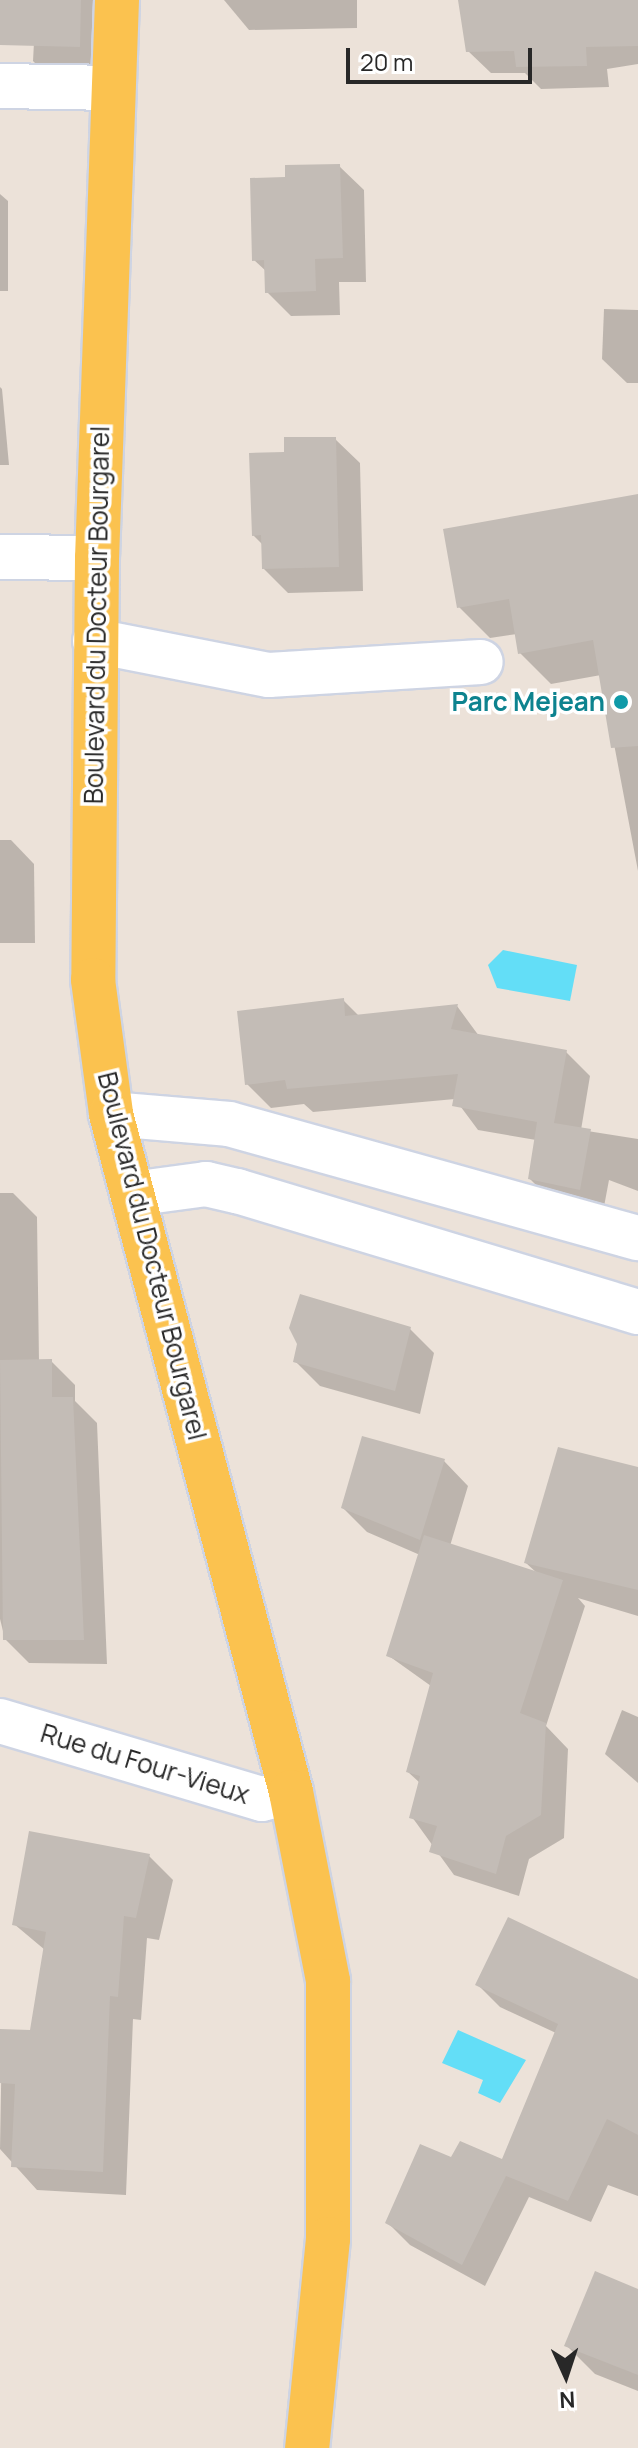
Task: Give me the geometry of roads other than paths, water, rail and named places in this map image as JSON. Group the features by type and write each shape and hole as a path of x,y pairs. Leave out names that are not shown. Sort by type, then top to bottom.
{"main road":[{"name":"Boulevard du Docteur Bourgarel","path":"117,0 110,88 97,558 92,943 111,1114 291,1792 328,1981 328,2239 307,2448"}],"street":[{"path":"0,86 110,88"},
{"path":"0,557 97,558"},
{"path":"95,641 269,675 481,662"},
{"path":"111,1114 229,1124 638,1238"},
{"path":"132,1194 206,1184 237,1191 638,1312"},
{"name":"Rue du Four-Vieux","path":"0,1721 262,1799 291,1792"}],"water":[{"path":"503,950 577,965 570,1001 497,988 488,965"},
{"path":"458,2030 526,2060 500,2103 478,2093 483,2080 442,2063"}],"place":[{"name":"Parc Mejean","path":"621,702"}]}
